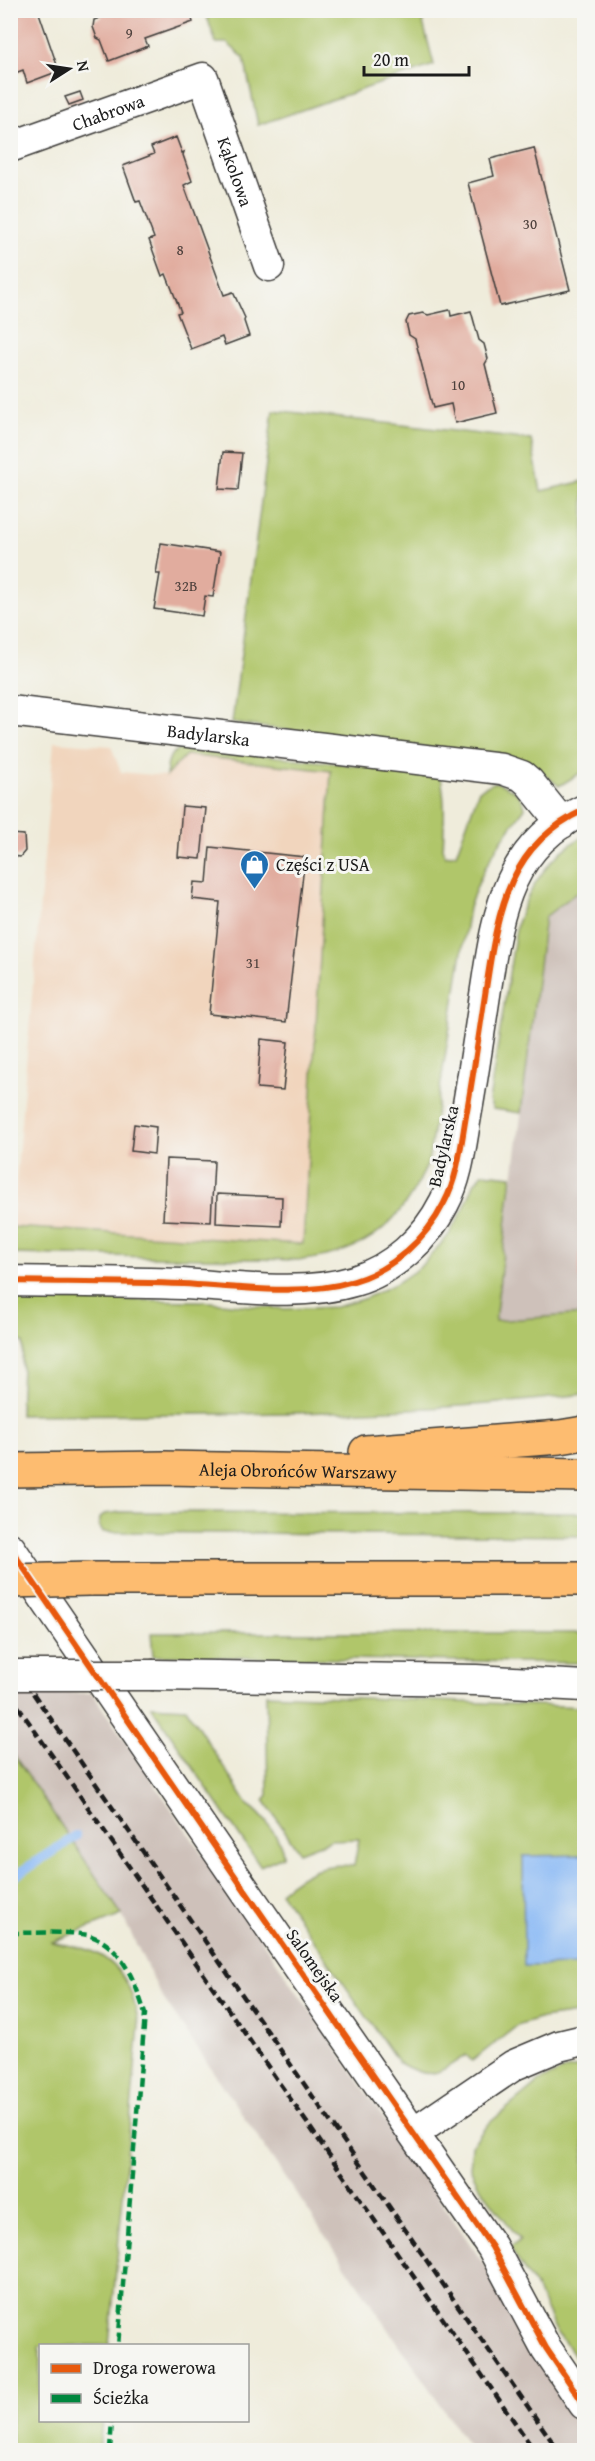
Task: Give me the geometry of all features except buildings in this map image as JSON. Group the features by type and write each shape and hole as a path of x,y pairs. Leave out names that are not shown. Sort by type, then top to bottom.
{"main road":[{"path":"164,1468 560,1437 585,1433"},
{"name":"Aleja Obrońców Warszawy","path":"11,1470 164,1468 585,1475"},
{"path":"10,1581 585,1579"}],"street":[{"name":"Chabrowa","path":"10,147 203,78"},
{"name":"Kąkolowa","path":"203,78 269,266"},
{"name":"Badylarska","path":"10,711 502,769 522,776 573,817 542,839 522,862 503,900 492,948 453,1182 438,1214 400,1257 366,1277 333,1287 307,1290 151,1283 10,1281"},
{"name":"Salomejska","path":"10,1548 492,2247 546,2348 585,2404"},
{"path":"10,1675 476,1680 585,1686"},
{"path":"414,2133 514,2065 559,2046 585,2040"}],"shaded area":[{"path":"54,742 111,746 121,772 166,776 185,755 331,771 303,1244 12,1227"},
{"path":"584,887 584,1314 495,1321 546,917"},
{"path":"92,1693 492,2276 502,2299 584,2422 584,2450 471,2450 161,1995 122,1915 11,1751 10,1694"}],"green space":[{"path":"205,11 420,11 434,65 258,125 244,58 227,43 216,43"},
{"path":"273,410 531,440 541,491 584,481 584,771 559,786 538,769 511,759 232,723"},
{"path":"191,747 432,774 441,778 443,787 443,851 445,856 456,854 479,790 495,782 510,788 521,798 525,808 492,855 469,908 428,1163 407,1202 380,1231 364,1242 325,1256 302,1260 11,1254 11,1227 303,1244 331,771 186,755 166,776 171,755 178,750"},
{"path":"584,836 584,887 545,917 521,1113 493,1109 489,1101 517,923 528,896 542,873 561,852"},
{"path":"483,1173 512,1176 495,1321 584,1314 584,1394 514,1402 373,1411 20,1415 23,1342 11,1340 11,1298 199,1301 285,1309 336,1307 366,1298 395,1284 419,1268 448,1236 475,1182"},
{"path":"121,1512 584,1513 584,1536 103,1532 99,1527 100,1518 104,1514"},
{"path":"151,1633 584,1633 584,1663 153,1656"},
{"path":"266,1694 584,1707 584,2012 542,2018 517,2026 472,2061 466,2055 434,2073 418,2072 398,2062 280,1892 314,1870 332,1866 354,1866 359,1839 331,1840 299,1852 264,1800 268,1795"},
{"path":"151,1706 186,1708 248,1805 270,1828 279,1843 283,1856 260,1866"},
{"path":"11,1751 122,1915 52,1942 89,1950 105,1958 114,1966 121,1973 131,1992 139,2025 109,2344 39,2344 39,2422 102,2422 99,2450 11,2450"},
{"path":"584,2066 584,2357 576,2358 555,2329 537,2290 510,2248 520,2240 478,2184 470,2168 472,2145 487,2125 540,2081 567,2069"}],"water":[{"path":"584,1855 584,1965 524,1966 523,1856"}],"waterway":[{"path":"10,1879 76,1836"}],"railway":[{"path":"10,1660 558,2450"},
{"path":"10,1695 534,2450"}],"marked path":[{"path":"10,1933 75,1933 102,1941 112,1949 127,1968 145,2014 118,2344"},
{"path":"110,2450 112,2422"}],"cycle path":[{"path":"10,1281 183,1284 269,1290 313,1289 354,1281 394,1261 418,1241 428,1229 449,1193 456,1172 496,929 512,881 524,860 539,841 559,824 584,810"},
{"path":"10,1548 492,2247 546,2348 584,2404"}],"place":[{"name":"Części z USA","path":"255,890"}]}
